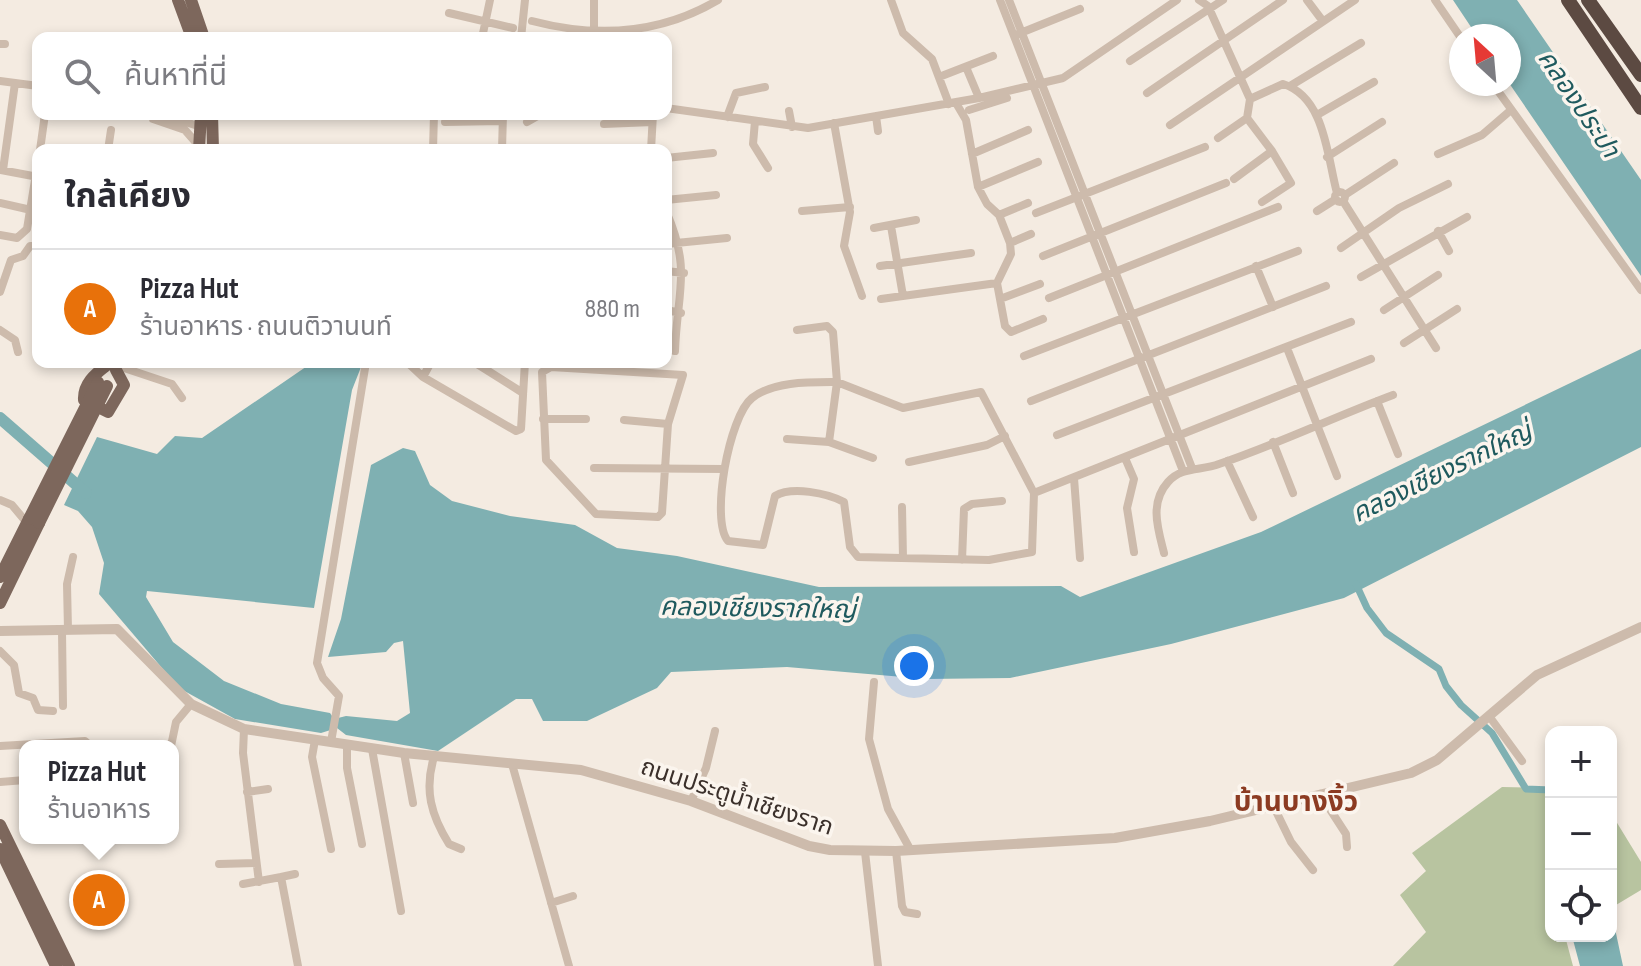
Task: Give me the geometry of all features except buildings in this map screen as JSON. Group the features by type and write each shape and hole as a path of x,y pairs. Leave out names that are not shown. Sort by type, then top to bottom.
{"highway":[{"path":"1568,0 1641,108"},
{"path":"1588,0 1641,75"},
{"path":"1599,0 1641,65"}],"main road":[{"path":"178,0 189,32"},
{"path":"191,0 202,32"},
{"path":"199,144 201,120"},
{"path":"212,120 213,144"},
{"path":"0,577 112,368"},
{"path":"0,603 32,522"},
{"path":"0,825 69,966"},
{"path":"0,849 56,966"}],"street":[{"path":"483,32 490,0"},
{"path":"522,32 525,0"},
{"path":"594,0 594,32"},
{"path":"604,32 657,27 718,0"},
{"path":"891,0 903,33 932,59 952,104 967,110"},
{"path":"1000,0 1018,34 1188,469"},
{"path":"1009,0 1018,34"},
{"path":"967,110 979,98 1063,78 1177,0"},
{"path":"1199,0 1209,5 1239,80 1250,99 1247,118 1291,183 1262,202"},
{"path":"1130,61 1209,5 1223,0"},
{"path":"1147,93 1283,0"},
{"path":"1307,0 1322,20"},
{"path":"1170,125 1355,0"},
{"path":"1435,0 1451,24"},
{"path":"1018,34 1080,9"},
{"path":"449,13 513,28"},
{"path":"532,21 557,32"},
{"path":"1290,86 1361,43"},
{"path":"939,77 993,56"},
{"path":"966,67 979,98"},
{"path":"0,81 32,85"},
{"path":"1317,115 1374,82"},
{"path":"15,83 2,170 32,176"},
{"path":"1250,99 1275,85 1290,86 1306,97 1317,115 1340,197 1436,348"},
{"path":"727,117 736,93 765,87"},
{"path":"1501,96 1641,290"},
{"path":"672,109 792,127 952,104 967,110 1007,98"},
{"path":"967,110 978,187 987,204 999,215 1010,243 1011,254 997,283 1007,330 1043,319"},
{"path":"1438,154 1482,135 1511,110"},
{"path":"789,111 792,127"},
{"path":"876,116 878,131"},
{"path":"1218,138 1247,118"},
{"path":"41,144 44,120"},
{"path":"164,120 185,130 195,144"},
{"path":"433,144 434,120"},
{"path":"445,122 474,120"},
{"path":"502,120 502,144"},
{"path":"527,122 530,120"},
{"path":"604,124 636,120"},
{"path":"651,144 652,120"},
{"path":"755,121 753,144 768,168"},
{"path":"1327,157 1382,122"},
{"path":"834,123 850,207 850,223 843,241 862,296"},
{"path":"109,144 111,130"},
{"path":"972,154 1028,130"},
{"path":"1036,213 1205,147"},
{"path":"1043,256 1230,181 1272,151"},
{"path":"672,157 713,153"},
{"path":"978,187 1038,162"},
{"path":"1317,211 1394,163"},
{"path":"1341,248 1362,232 1448,184"},
{"path":"672,199 716,195"},
{"path":"0,203 31,210"},
{"path":"999,215 1028,203"},
{"path":"0,235 17,238 23,235 32,204"},
{"path":"802,211 850,207"},
{"path":"1049,298 1278,207"},
{"path":"1361,277 1467,217"},
{"path":"874,228 916,220"},
{"path":"672,224 680,242 684,273 681,313 675,351 672,350"},
{"path":"891,226 903,296"},
{"path":"1438,231 1449,251"},
{"path":"1010,243 1031,234"},
{"path":"672,243 727,238"},
{"path":"0,292 11,260 23,256 32,246"},
{"path":"1024,356 1298,251"},
{"path":"880,266 971,253"},
{"path":"1256,266 1273,307"},
{"path":"672,272 684,273"},
{"path":"1384,310 1438,275"},
{"path":"881,299 997,283"},
{"path":"1000,299 1040,284"},
{"path":"1031,401 1143,360 1326,286"},
{"path":"1404,343 1457,309"},
{"path":"672,311 681,313"},
{"path":"1057,435 1351,322"},
{"path":"797,330 831,328 836,386 829,438"},
{"path":"0,330 15,340 18,352"},
{"path":"1287,348 1337,476"},
{"path":"1034,493 1371,359"},
{"path":"123,368 172,384 182,398"},
{"path":"331,742 339,696 323,678 317,663 365,368"},
{"path":"413,368 423,377 516,431 521,429 525,368"},
{"path":"423,377 428,368"},
{"path":"483,368 523,393"},
{"path":"549,368 542,372 546,460 596,514 658,517 662,513 668,468 668,424 683,375 568,368"},
{"path":"800,383 836,386 903,408 981,392 1005,436 1034,493 1032,552 989,560 858,557 852,554 844,502 808,492 782,492 775,496 763,545 728,541 723,531 724,469 738,415 752,398 772,388 800,383"},
{"path":"1164,553 1156,521 1157,507 1169,480 1188,469 1227,461 1393,395"},
{"path":"1377,401 1398,454"},
{"path":"543,419 586,419"},
{"path":"624,420 668,424"},
{"path":"909,462 987,445 1005,436"},
{"path":"787,439 829,438 873,458"},
{"path":"1273,442 1293,493"},
{"path":"1125,458 1134,479 1127,508 1134,552"},
{"path":"1227,461 1253,517"},
{"path":"594,468 724,469"},
{"path":"1071,479 1080,558"},
{"path":"0,500 12,505 32,522"},
{"path":"962,560 964,509 972,504 1002,501"},
{"path":"902,507 903,558"},
{"path":"63,706 66,594 73,557"},
{"name":"ถนนประตูน้ำเชียงราก","path":"0,631 122,632 191,704 244,729 434,757 581,770 691,801 809,846 865,852 1115,838 1273,805 1424,768 1537,675 1641,627"},
{"path":"0,651 14,665 19,693 31,696 38,710 53,711"},
{"path":"874,682 869,739 888,809 910,849"},
{"path":"172,740 176,722 191,704"},
{"path":"1488,717 1522,761"},
{"path":"244,729 247,792 259,882"},
{"path":"691,801 706,768 715,731"},
{"path":"315,740 312,757 331,849"},
{"path":"347,745 347,768 362,844"},
{"path":"372,749 401,911"},
{"path":"404,753 413,803"},
{"path":"434,757 430,772 431,809 449,844 461,849"},
{"path":"512,764 569,966"},
{"path":"247,792 268,789"},
{"path":"1320,794 1331,816 1346,834 1347,847"},
{"path":"1273,805 1291,842 1313,870"},
{"path":"896,851 902,906 905,912 917,914"},
{"path":"865,852 878,966"},
{"path":"219,864 256,863"},
{"path":"243,884 295,874"},
{"path":"281,877 298,966"},
{"path":"551,903 573,896"}],"green space":[{"path":"1502,787 1545,788 1545,942 1567,942 1573,966 1393,966 1426,932 1400,895 1426,871 1412,853"},
{"path":"1617,823 1641,862 1641,890 1617,904"}],"water":[{"name":"คลองประปา","path":"1453,0 1517,0 1641,180 1641,276 1518,96 1521,96 1521,24 1469,24"},
{"path":"1641,349 1641,447 1344,598 1171,644 1010,678 926,679 787,667 671,672 657,688 587,721 543,721 532,699 516,699 438,751 346,735 337,728 321,733 235,719 179,688 99,594 104,563 92,527 78,511 64,505 97,437 157,454 175,436 202,438 304,368 361,368 352,390 314,608 147,591 146,597 173,642 224,681 281,704 330,713 334,719 346,716 397,721 410,713 403,641 394,643 386,652 328,657 341,619 371,465 403,448 415,451 430,485 452,501 510,516 575,525 617,548 677,556 819,587 1061,586 1080,597 1261,532"},
{"path":"1617,938 1623,966 1580,966 1574,942 1617,942"}],"waterway":[{"name":"คลองเชียงรากใหญ่","path":"0,418 86,493"},
{"path":"1356,584 1367,608 1386,633 1439,669 1446,686 1461,705 1492,733 1526,789 1545,790"}],"place":[{"name":"Pizza Hut","path":"99,900"}],"district":[{"name":"บ้านบางงิ้ว","path":"1296,802"}]}
